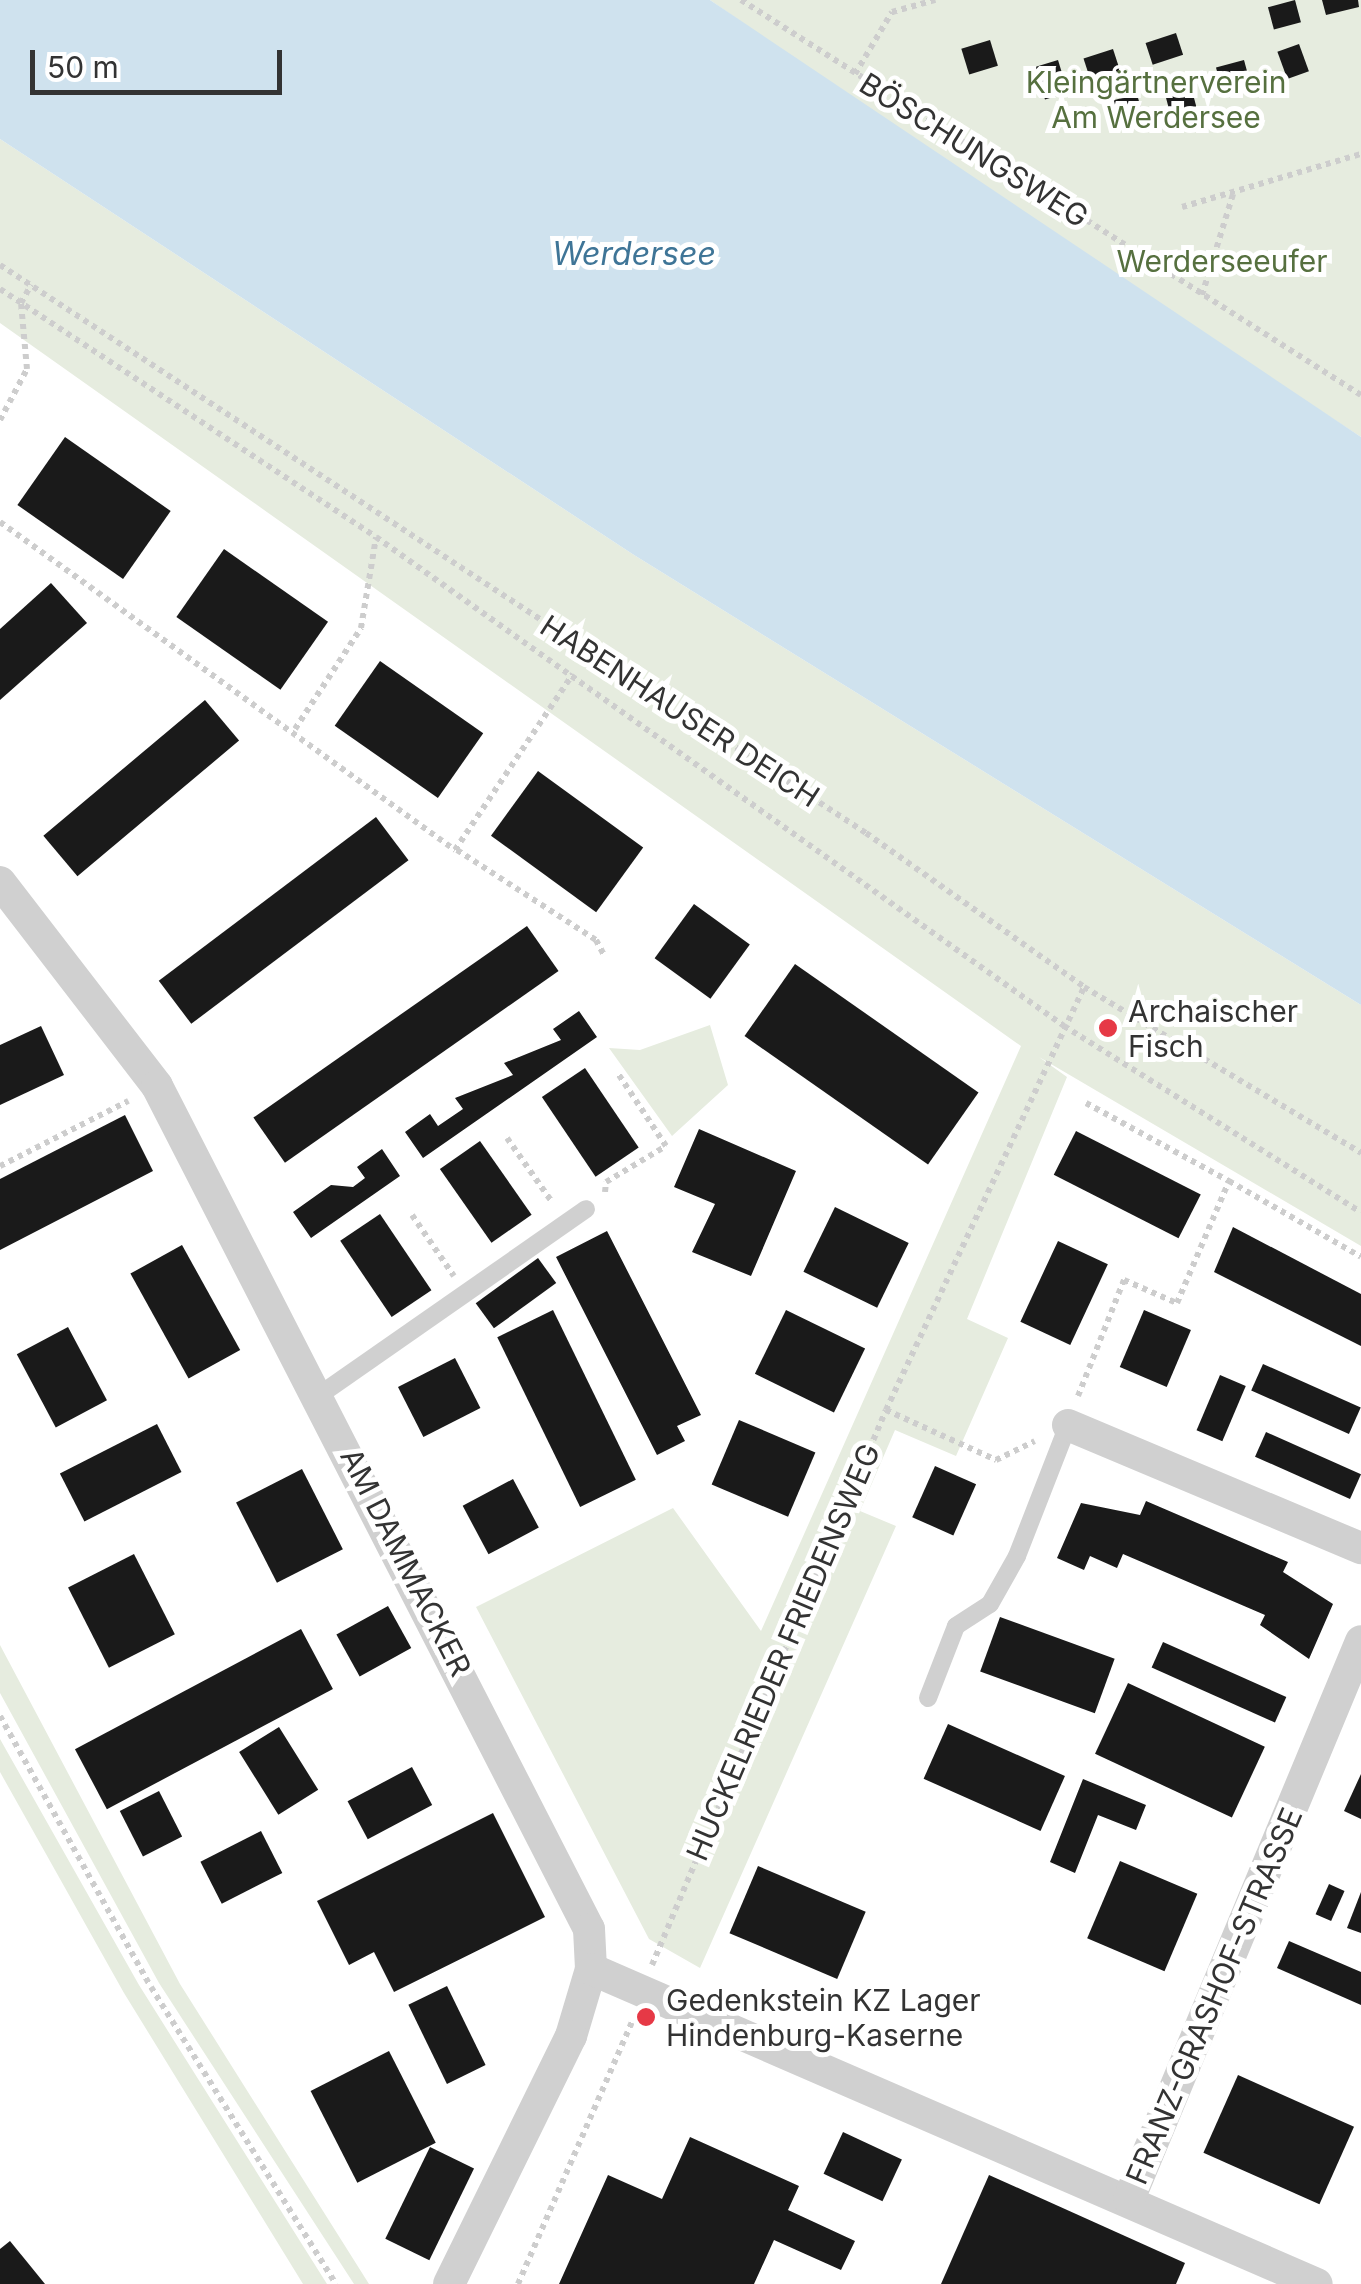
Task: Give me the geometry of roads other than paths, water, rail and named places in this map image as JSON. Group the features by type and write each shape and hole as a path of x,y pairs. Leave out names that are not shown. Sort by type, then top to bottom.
{"street":[{"name":"AM DAMMACKER","path":"0,882 157,1086 321,1394 589,1929 591,1969 571,2036 449,2284"},
{"path":"1068,1425 1361,1548"},
{"name":"FRANZ-GRASHOF-STRASSE","path":"591,1969 1130,2199 1361,1640"},
{"path":"1130,2199 1316,2284"}],"lane":[{"path":"321,1394 586,1209"},
{"path":"928,1698 956,1626 990,1604 1017,1556 1068,1425"}],"water":[{"name":"Werdersee","path":"0,0 710,0 1361,437 1361,1005 634,555 0,139"}],"place":[{"name":"Archaischer Fisch","path":"1108,1028"},
{"name":"Gedenkstein KZ Lager Hindenburg-Kaserne","path":"646,2017"}],"park label":[{"name":"Kleingärtnerverein Am Werdersee","path":"1156,99"},
{"name":"Werderseeufer","path":"1222,261"}]}
